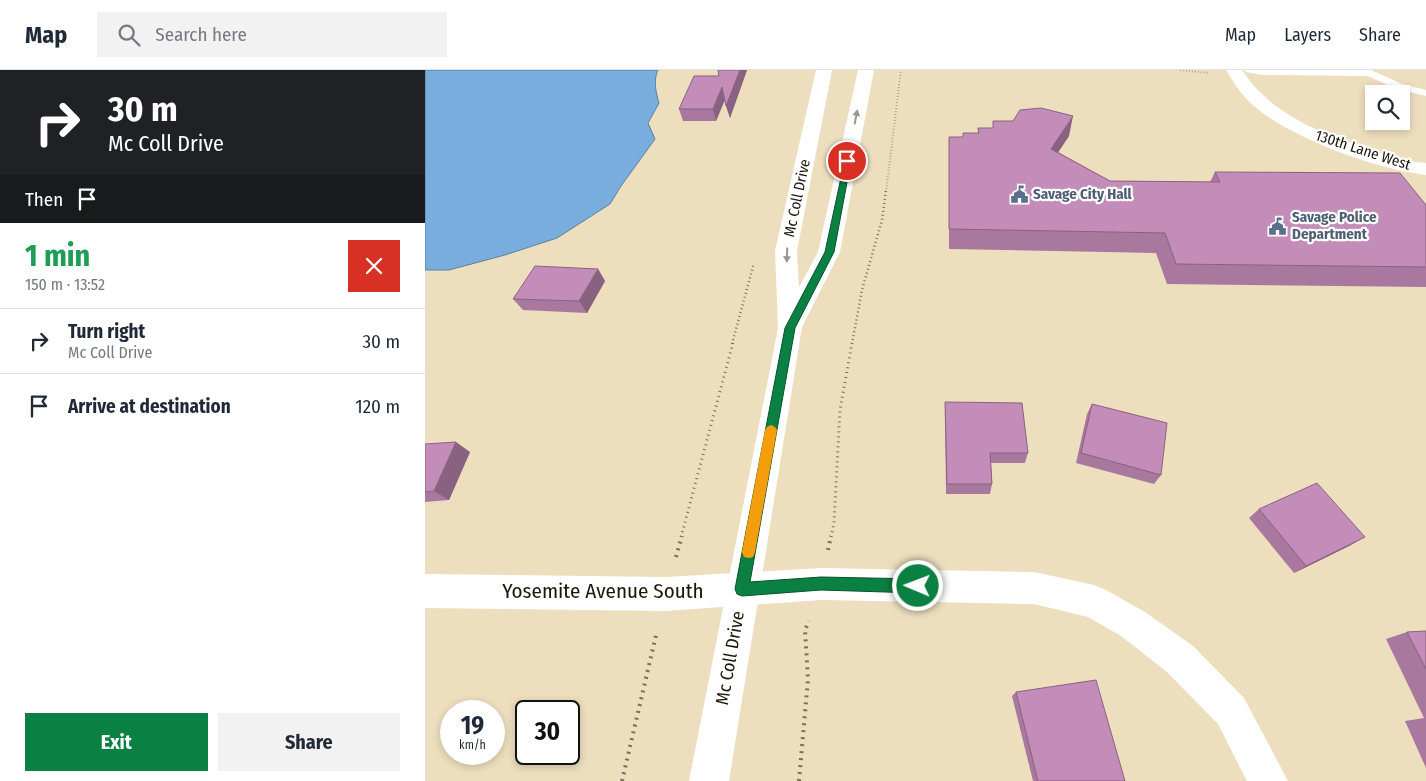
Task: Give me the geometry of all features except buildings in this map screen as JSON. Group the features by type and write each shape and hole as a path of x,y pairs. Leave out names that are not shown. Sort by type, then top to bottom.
{"main road":[{"name":"Mc Coll Drive","path":"709,781 790,328 786,251 824,70"},
{"name":"Mc Coll Drive","path":"790,328 829,252 866,70"},
{"name":"130th Lane West","path":"1234,70 1243,86 1262,105 1285,121 1339,145 1381,159 1426,169"},
{"name":"Yosemite Avenue South","path":"425,591 666,594 821,584 1034,588 1094,602 1133,624 1180,659 1231,711 1268,781"}],"lane":[{"path":"1249,70 1261,72 1365,72 1398,86 1426,94"}],"path":[{"path":"799,781 808,679 805,630 821,584 834,523 840,410 862,290 882,220 901,70"},
{"path":"622,781 666,594 755,261"}],"water":[{"path":"425,70 658,70 655,82 659,103 648,123 655,139 610,204 557,238 505,255 449,270 425,270"}],"slow traffic":[{"path":"749,552 771,430"}],"place":[{"name":"Savage City Hall","path":"1019,194"},
{"name":"Savage Police Department","path":"1278,226"}],"route":[{"path":"847,161 829,252 790,328 742,589 821,584 918,586"}]}
